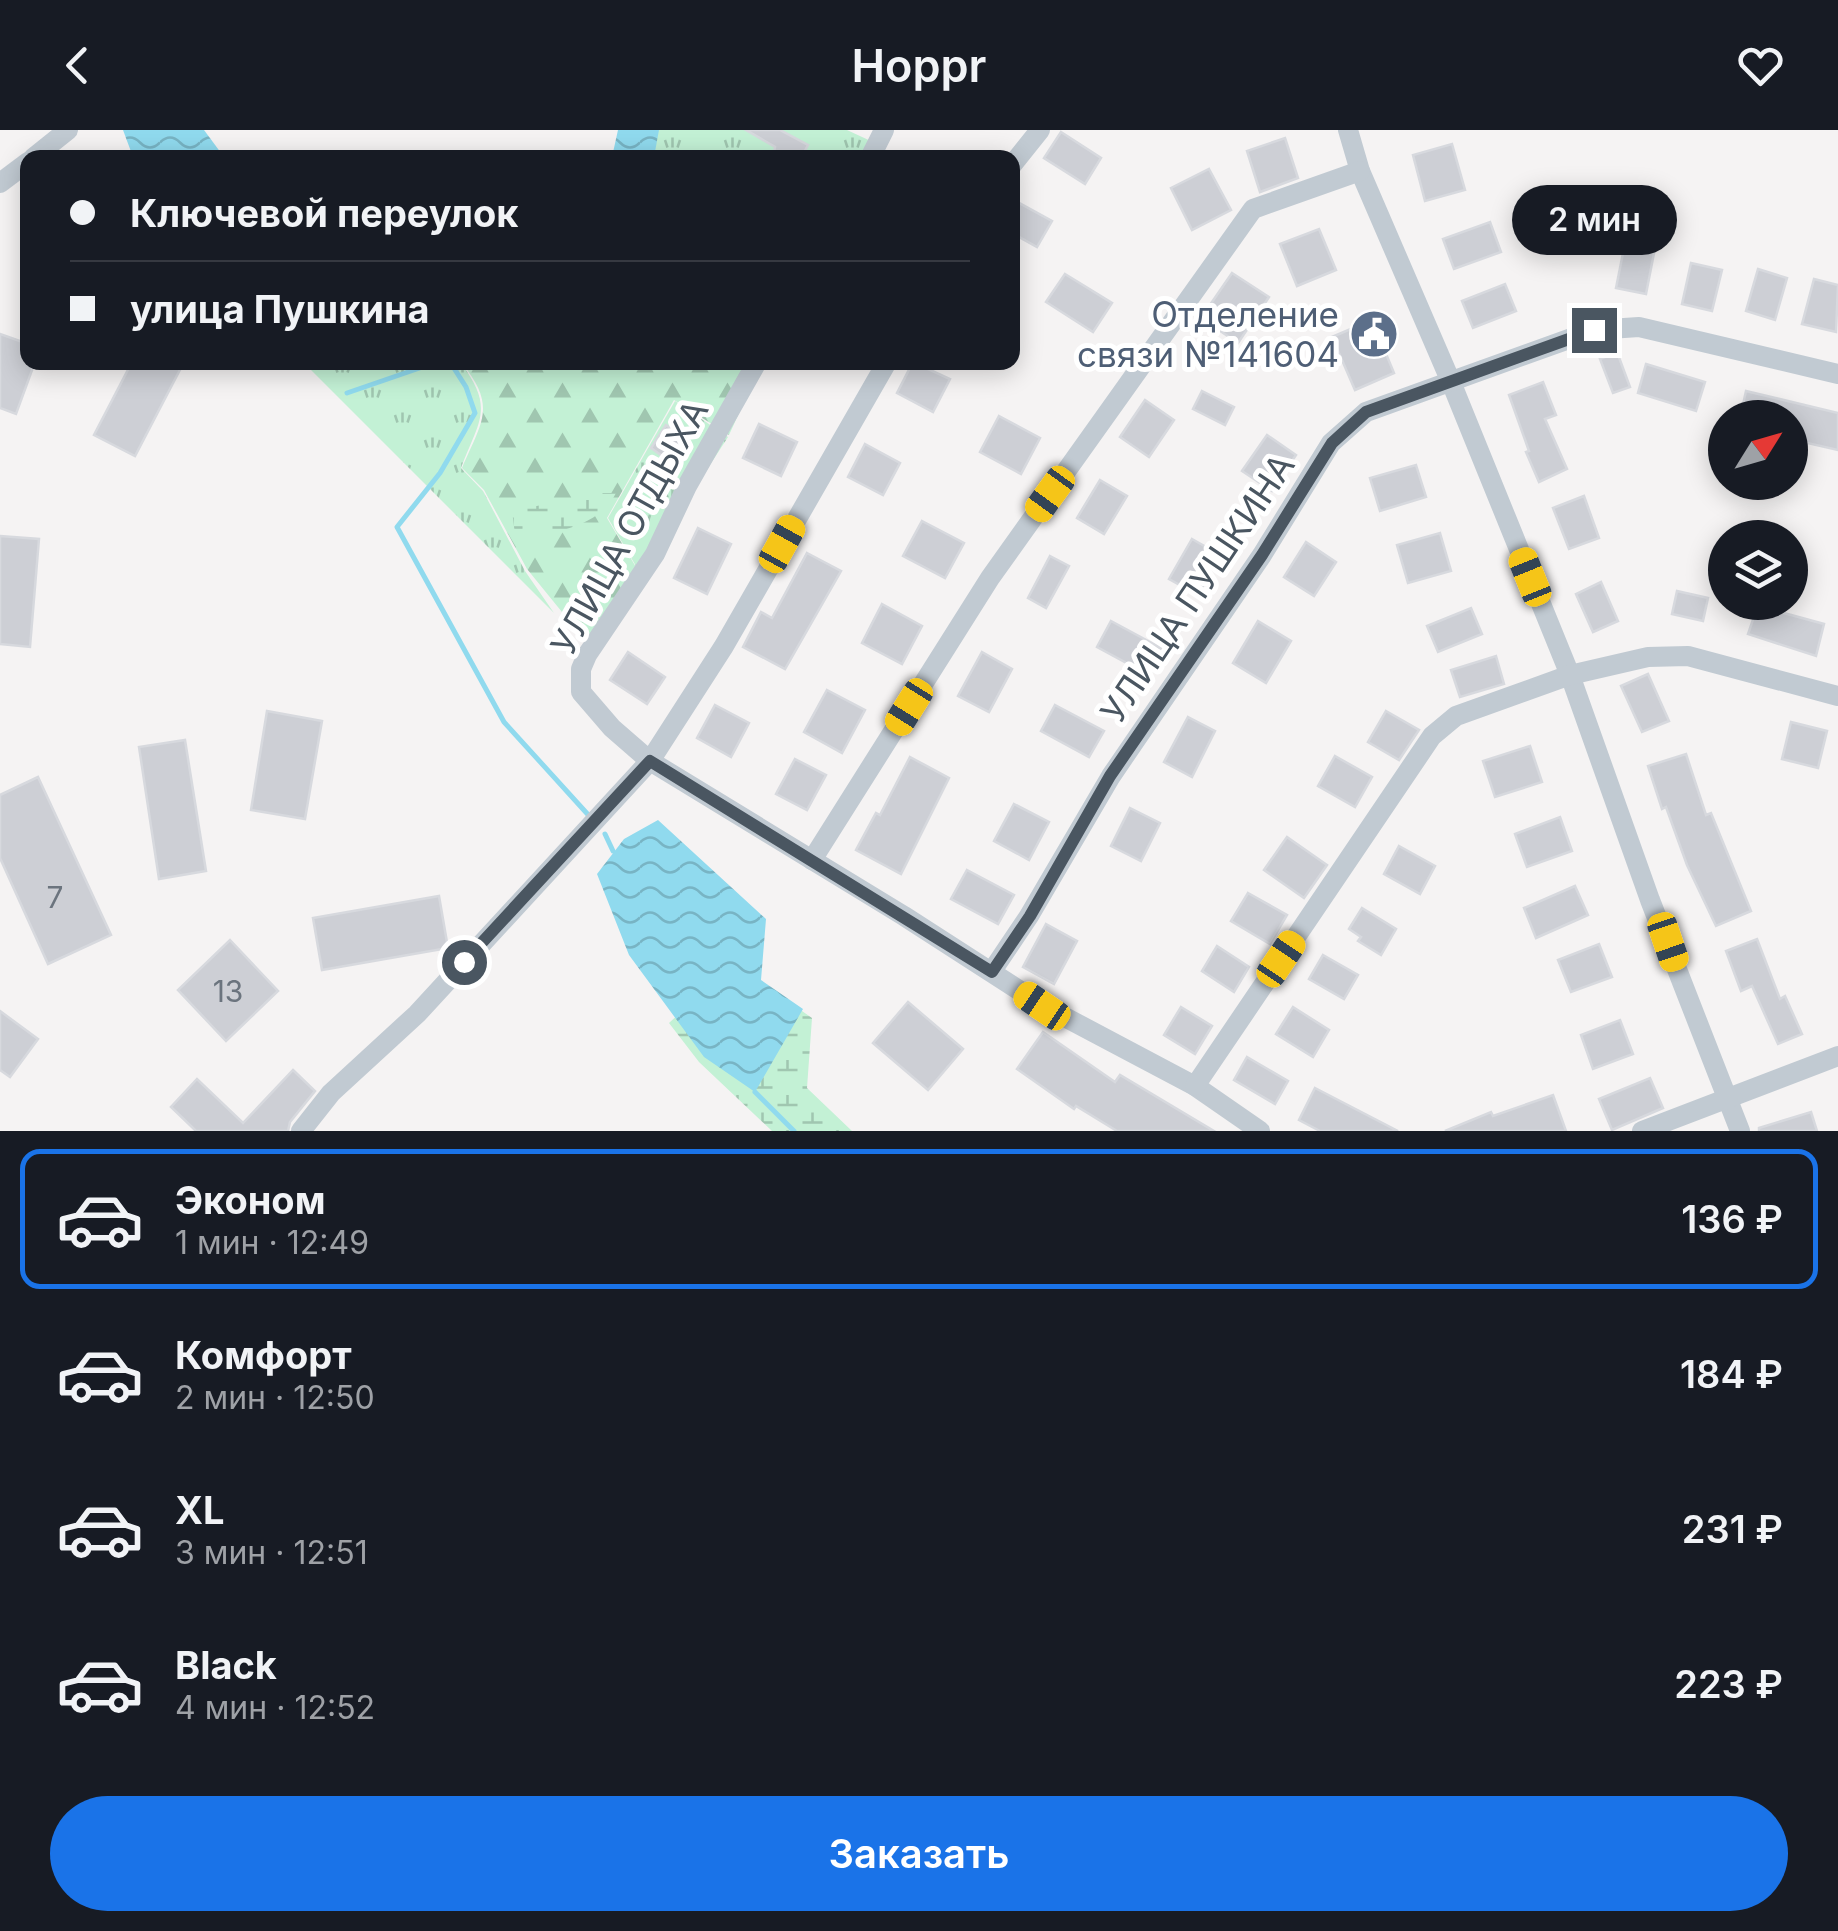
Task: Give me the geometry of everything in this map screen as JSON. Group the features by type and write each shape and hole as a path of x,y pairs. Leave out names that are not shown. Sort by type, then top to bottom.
{"street":[{"path":"43,150 68,130"},
{"path":"1020,155 1040,130"},
{"path":"1348,130 1360,172 1451,382 1570,675 1650,900 1740,1131"},
{"path":"0,184 20,168"},
{"path":"812,860 990,578 1252,210 1360,172"},
{"name":"УЛИЦА ПУШКИНА","path":"992,972 1030,916 1110,776 1262,555 1332,443 1366,412 1594,330 1639,327 1838,374"},
{"name":"УЛИЦА ОТДЫХА","path":"752,370 687,486 655,554 580,669 582,692 612,728 650,761 1076,1026 1195,1086 1260,1131"},
{"path":"301,1131 346,1078 417,1014 650,761 724,646 882,370"},
{"path":"1195,1086 1432,736 1456,716 1570,675 1648,658 1688,656 1838,696"},
{"path":"1642,1131 1838,1056"}],"green space":[{"path":"653,130 847,130 875,143 872,150 648,150"},
{"path":"311,370 466,370 481,404 478,426 461,468 483,491 525,571 554,613"},
{"path":"467,370 759,370 729,435 674,400 607,518 640,574 588,644 527,569 484,490 462,468 483,414 480,391"},
{"path":"675,401 728,437 640,573 608,518"},
{"path":"616,493 608,505 586,521 558,531 515,534 512,511"},
{"path":"748,950 749,974 812,1018 807,1088 852,1131 772,1131 699,1062 669,1023"}],"water":[{"path":"123,130 204,130 219,150 130,150"},
{"path":"618,130 659,130 655,150 614,150"},
{"path":"658,820 766,919 761,980 803,1009 755,1092 704,1057 629,955 597,874 624,839"}],"building":[{"path":"746,130 780,130 808,145 805,150 774,150"},
{"path":"1061,132 1101,158 1085,184 1044,158"},
{"path":"1285,138 1298,178 1260,192 1247,151"},
{"path":"1452,144 1465,190 1425,201 1413,155"},
{"path":"1209,169 1231,210 1192,230 1171,188"},
{"path":"1020,203 1052,221 1037,247 1020,237"},
{"path":"1490,222 1501,252 1454,269 1443,239"},
{"path":"1319,229 1336,270 1297,286 1280,244"},
{"path":"1625,243 1655,248 1646,294 1616,288"},
{"path":"1691,263 1722,270 1712,311 1682,304"},
{"path":"1758,269 1787,278 1775,320 1746,311"},
{"path":"1232,273 1269,297 1238,343 1201,318"},
{"path":"1065,274 1112,303 1093,332 1046,302"},
{"path":"1814,279 1838,285 1836,332 1802,324"},
{"path":"1505,284 1516,311 1473,328 1462,301"},
{"path":"1372,320 1394,373 1355,390 1332,337"},
{"path":"0,334 20,341 20,370 32,370 16,414 0,408"},
{"path":"1617,352 1630,387 1613,393 1600,359"},
{"path":"1646,364 1705,382 1696,411 1638,393"},
{"path":"128,370 180,370 135,456 94,435"},
{"path":"909,370 930,370 950,379 933,412 897,393"},
{"path":"1543,382 1556,415 1545,419 1567,469 1539,482 1509,395"},
{"path":"1202,391 1234,407 1225,425 1193,409"},
{"path":"1746,391 1784,400 1744,400"},
{"path":"1145,400 1174,420 1149,457 1120,437"},
{"path":"1808,406 1838,413 1838,450 1808,443"},
{"path":"999,416 1040,438 1021,474 980,452"},
{"path":"759,424 797,442 781,476 743,458"},
{"path":"666,425 688,439 672,463 651,448"},
{"path":"1267,435 1296,455 1272,491 1242,471"},
{"path":"865,444 900,463 883,495 848,477"},
{"path":"1416,465 1426,497 1380,511 1370,478"},
{"path":"1100,480 1127,496 1104,534 1077,518"},
{"path":"1584,496 1599,538 1569,549 1553,508"},
{"path":"922,521 964,543 945,578 903,556"},
{"path":"698,528 731,544 707,594 674,578"},
{"path":"1440,533 1451,571 1408,583 1397,545"},
{"path":"0,536 39,539 30,647 0,644"},
{"path":"1192,539 1220,555 1198,595 1169,579"},
{"path":"1306,542 1336,562 1314,596 1284,577"},
{"path":"807,553 841,571 785,669 743,647 761,612 772,618"},
{"path":"1050,556 1069,566 1046,608 1028,598"},
{"path":"1601,582 1618,621 1593,632 1576,594"},
{"path":"1677,591 1708,598 1703,621 1672,614"},
{"path":"882,604 922,626 902,664 862,643"},
{"path":"1471,608 1482,634 1438,652 1427,626"},
{"path":"1753,620 1808,620 1824,624 1816,656 1748,634"},
{"path":"1111,621 1161,648 1147,674 1097,647"},
{"path":"1258,621 1291,641 1266,683 1233,663"},
{"path":"628,652 665,677 647,704 610,680"},
{"path":"982,652 1012,669 989,712 958,696"},
{"path":"1496,656 1504,684 1460,697 1451,670"},
{"path":"1648,674 1669,721 1642,732 1621,686"},
{"path":"827,690 865,710 842,753 804,732"},
{"path":"715,705 749,723 731,757 697,738"},
{"path":"1055,705 1104,731 1089,757 1041,731"},
{"path":"267,711 322,721 305,819 251,810"},
{"path":"1386,711 1419,730 1399,760 1368,742"},
{"path":"1188,717 1215,731 1192,777 1164,762"},
{"path":"1791,722 1827,731 1818,768 1782,759"},
{"path":"185,740 206,871 159,879 139,747"},
{"path":"1530,746 1542,782 1495,797 1483,761"},
{"path":"1686,754 1706,815 1711,813 1751,911 1716,926 1687,865 1666,807 1662,809 1648,766"},
{"path":"1335,756 1372,777 1355,807 1318,786"},
{"path":"910,757 949,778 901,874 856,850 876,813 880,815"},
{"path":"795,759 826,775 807,810 776,794"},
{"path":"38,777 111,935 48,964 0,858 0,795"},
{"path":"1014,804 1049,822 1029,860 994,841"},
{"path":"1130,808 1160,823 1141,861 1111,846"},
{"path":"1560,817 1572,851 1527,867 1515,834"},
{"path":"1287,837 1327,865 1304,898 1264,870"},
{"path":"1399,846 1435,866 1420,894 1384,874"},
{"path":"967,870 1014,895 998,924 951,899"},
{"path":"1575,886 1588,915 1536,938 1524,908"},
{"path":"1248,893 1287,915 1270,944 1231,921"},
{"path":"439,896 448,948 322,970 313,918"},
{"path":"1362,908 1396,929 1381,955 1358,941 1361,937 1349,929"},
{"path":"1046,924 1077,941 1054,984 1023,967"},
{"path":"1757,939 1780,999 1785,996 1802,1034 1778,1044 1752,986 1741,991 1726,951"},
{"path":"230,940 278,991 226,1041 178,990"},
{"path":"1599,944 1612,977 1571,992 1558,960"},
{"path":"1217,946 1249,967 1234,992 1202,971"},
{"path":"1323,955 1358,975 1344,999 1309,979"},
{"path":"908,1002 963,1049 928,1090 873,1043"},
{"path":"1181,1007 1212,1026 1195,1054 1164,1035"},
{"path":"1293,1007 1329,1030 1313,1057 1276,1034"},
{"path":"0,1011 38,1039 10,1077 0,1070"},
{"path":"1620,1020 1633,1054 1593,1069 1581,1035"},
{"path":"1043,1032 1115,1082 1120,1075 1214,1131 1117,1131 1076,1106 1074,1109 1017,1069"},
{"path":"1247,1057 1288,1081 1275,1104 1234,1080"},
{"path":"293,1070 315,1091 290,1122 288,1131 196,1131 171,1107 197,1079 243,1123"},
{"path":"1650,1078 1663,1108 1612,1130 1599,1099"},
{"path":"1315,1088 1398,1131 1320,1131 1299,1120"},
{"path":"1553,1095 1566,1131 1445,1131 1491,1112 1493,1116"},
{"path":"1811,1112 1817,1131 1759,1131 1759,1128"}],"waterway":[{"path":"347,393 414,370"},
{"path":"455,370 475,413 440,473 397,527 504,722 592,819"},
{"path":"605,834 613,851"},
{"path":"755,1092 794,1131"}],"place":[{"name":"Отделение связи №141604","path":"1374,334"}],"route":[{"path":"464,962 650,761 992,972 1030,916 1110,776 1262,555 1332,443 1366,412 1594,330"}]}
